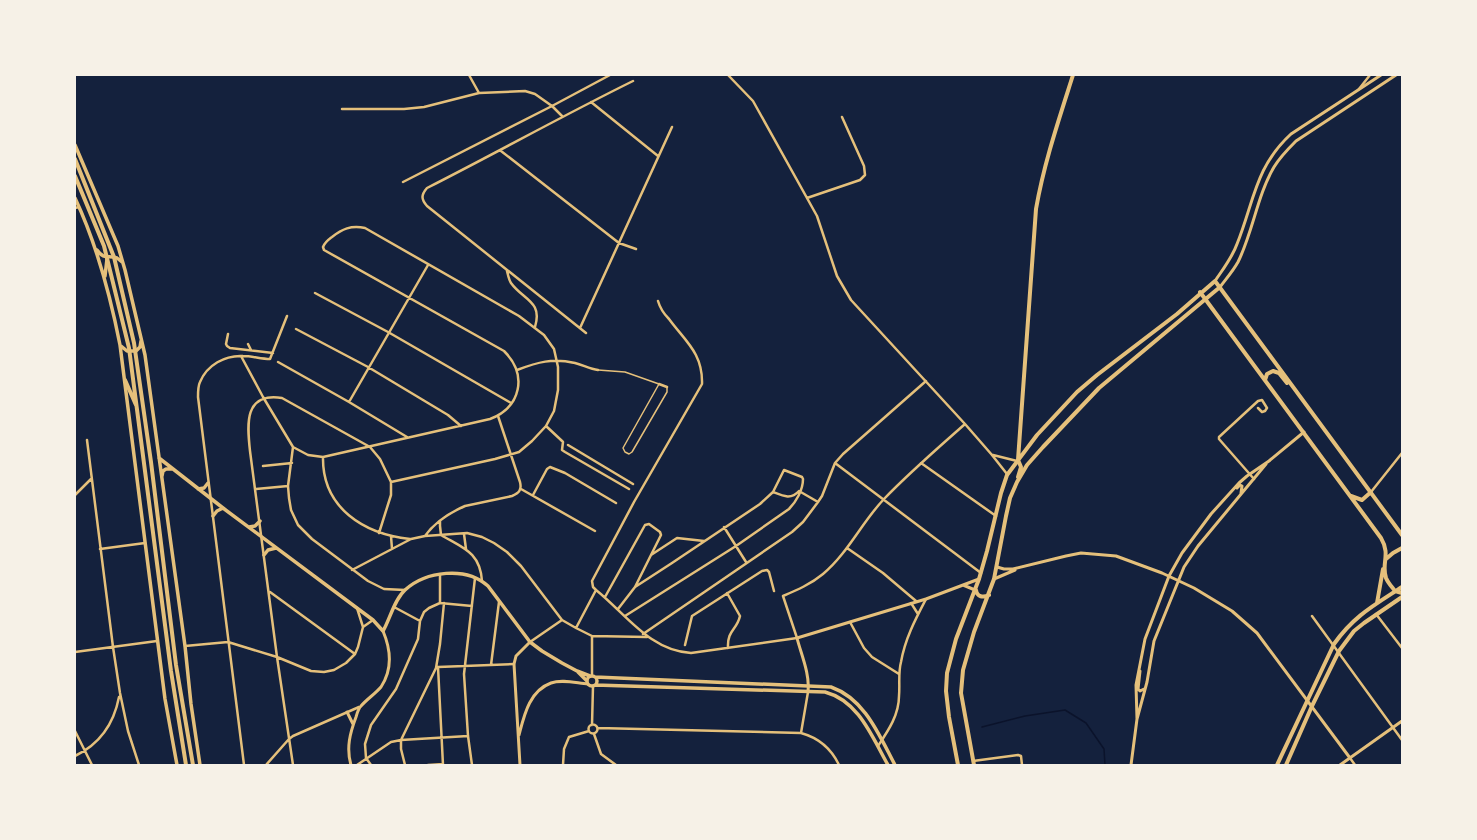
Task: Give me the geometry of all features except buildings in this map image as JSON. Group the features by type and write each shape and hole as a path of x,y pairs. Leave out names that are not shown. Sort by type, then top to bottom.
{"main road":[{"path":"974,763 961,693 961,683 970,645 994,579 1010,498 1021,469 1018,461 1036,209 1046,163 1073,75"},
{"path":"75,145 119,249 142,337 200,765"},
{"path":"75,159 114,257 137,351 176,665 193,765"},
{"path":"75,178 108,258 130,352 171,671 186,765"},
{"path":"75,198 77,207 95,248 109,292 120,345 146,543 157,641 169,729 176,765"},
{"path":"95,248 99,253 108,258 119,258 124,264"},
{"path":"114,257 119,249"},
{"path":"105,279 106,263 108,258"},
{"path":"958,765 949,717 946,680 956,639 981,573 1007,475 1037,435 1077,392 1177,314 1214,281 1220,287 1402,535"},
{"path":"1017,482 1034,457 1094,392 1220,287"},
{"path":"1200,292 1381,538 1387,552 1377,603"},
{"path":"137,351 141,344 142,337"},
{"path":"120,345 130,352 137,351 145,355"},
{"path":"1265,380 1269,372 1276,371 1301,398"},
{"path":"125,380 138,411"},
{"path":"1020,440 1022,447 1028,448"},
{"path":"159,458 223,508 373,620 384,631 394,607 405,590 422,579 440,575 461,575 475,578 488,586 530,642 577,672 592,676 828,686 847,694 869,717 894,765"},
{"path":"162,479 163,471 169,468 174,470"},
{"path":"198,489 204,488 208,483"},
{"path":"1349,494 1362,500 1371,492"},
{"path":"213,516 217,511 223,508"},
{"path":"249,527 255,526 260,521"},
{"path":"264,555 268,550 276,548"},
{"path":"1402,548 1386,559 1385,573 1387,580 1396,591 1402,593"},
{"path":"1277,765 1334,644 1352,622 1368,608 1402,587"},
{"path":"975,590 981,597 989,594"},
{"path":"1286,765 1312,706 1339,651 1354,631 1376,613 1402,597"},
{"path":"577,672 587,683 594,685 808,691 825,692 836,695 844,700 863,722 888,765"},
{"path":"587,683 592,676"},
{"path":"592,676 597,681 594,685"}],"street":[{"path":"469,75 479,92"},
{"path":"404,181 610,75"},
{"path":"728,75 753,101 817,216 827,248 843,287 851,300 965,424 1007,475"},
{"path":"1358,90 1370,75"},
{"path":"1214,281 1227,264 1237,245 1258,179 1272,154 1291,134 1381,75"},
{"path":"1220,287 1237,263 1267,181 1285,152 1296,141 1396,75"},
{"path":"586,333 427,206 422,201 422,196 423,192 427,188 501,150 562,116 633,81"},
{"path":"342,109 404,109 424,107 479,92 530,92 552,106 562,116"},
{"path":"591,102 658,156"},
{"path":"807,198 860,180 865,175 864,166 842,117"},
{"path":"580,328 672,127"},
{"path":"501,150 619,243 636,249"},
{"path":"241,356 263,397 293,447 308,454 323,457 498,416 511,403 519,387 517,370 511,358 504,351 326,252 323,247 324,243 345,228 354,226 365,228 520,316 544,335 554,349 558,375 557,401 554,411 546,426 526,447 519,452 391,482"},
{"path":"349,402 428,264"},
{"path":"507,271 511,283 535,306 537,312 534,327"},
{"path":"315,293 388,332 511,403"},
{"path":"658,301 666,316 689,343 701,364 702,384 634,502 592,581 593,587 643,634 657,643 680,652 691,653 797,638 926,599 979,579"},
{"path":"244,765 198,397 200,381 213,366 221,360 231,356 241,356 269,360 287,316"},
{"path":"296,329 368,367 448,415 460,426"},
{"path":"228,334 227,346 273,352"},
{"path":"248,344 251,350"},
{"path":"517,370 542,361 556,360 575,363 598,370"},
{"path":"278,362 349,402 407,438"},
{"path":"643,634 746,562 792,532 803,522 822,496 835,463 843,454 926,381"},
{"path":"659,384 667,387"},
{"path":"293,765 250,451 248,423 250,411 253,406 263,397 272,396 282,398 370,446 380,459 391,482 391,495 379,533"},
{"path":"1254,479 1218,439 1219,436 1258,401 1262,400 1267,408 1262,412 1258,408"},
{"path":"425,536 440,520 465,506 512,496 518,494 521,490 522,487 498,416"},
{"path":"801,733 808,685 797,638 783,597 799,590 822,575 832,566 883,500 921,463 965,424"},
{"path":"546,426 563,442 562,450 629,489"},
{"path":"1131,765 1137,719 1147,682 1154,641 1184,567 1198,546 1269,462 1304,432"},
{"path":"87,440 112,647 126,725 139,765"},
{"path":"568,445 632,484"},
{"path":"293,447 288,486 290,510 298,525 312,539 368,581 380,588 393,591 405,590"},
{"path":"1371,492 1402,453"},
{"path":"992,455 1018,461"},
{"path":"323,457 323,469 328,486 340,507 358,523 370,530 391,536 411,539"},
{"path":"592,468 595,462"},
{"path":"1137,719 1136,685 1145,639 1169,576 1182,553 1211,514 1249,474 1269,462"},
{"path":"263,466 292,463"},
{"path":"835,463 981,573"},
{"path":"921,463 996,516"},
{"path":"533,496 545,473 550,467 565,473 616,503"},
{"path":"601,473 604,468"},
{"path":"625,616 736,546 789,509 795,503 804,481 802,477 784,470 773,492 760,504 634,587"},
{"path":"75,495 91,478"},
{"path":"1227,496 1241,485 1243,487 1238,498"},
{"path":"256,489 288,486"},
{"path":"521,490 595,531"},
{"path":"799,491 818,502"},
{"path":"773,492 789,497 796,495 799,491"},
{"path":"440,520 441,535"},
{"path":"605,598 645,525 647,524 661,534 634,587 618,609"},
{"path":"724,527 746,562"},
{"path":"352,570 411,539 425,536 464,534 482,537 507,552 521,566 562,620 592,636 648,637"},
{"path":"464,534 466,549"},
{"path":"441,535 466,549 479,563 482,581"},
{"path":"391,536 392,549"},
{"path":"649,557 677,538 705,541"},
{"path":"100,549 146,543"},
{"path":"847,548 883,573 916,601"},
{"path":"997,567 1008,570 1080,553 1095,554 1116,556 1178,580 1226,607 1250,625 1286,669 1355,765"},
{"path":"994,579 1018,568"},
{"path":"684,645 692,616 765,570 767,570 770,575 774,591"},
{"path":"428,765 443,765 437,667 442,603 440,575"},
{"path":"472,765 468,736 465,666 475,578"},
{"path":"963,585 975,590"},
{"path":"576,628 596,590"},
{"path":"269,592 355,654"},
{"path":"727,593 740,616 729,635 728,648"},
{"path":"878,747 893,722 898,709 899,674 904,649 908,636 926,599"},
{"path":"491,665 499,602"},
{"path":"371,765 366,758 365,744 369,729 375,718 388,703 396,689 418,639 420,621 424,612 429,608 442,603 472,606"},
{"path":"911,603 918,615"},
{"path":"184,646 228,642 277,657 311,671 324,672 334,670 346,663 355,654 360,641 362,627 356,607"},
{"path":"394,607 420,621"},
{"path":"1376,613 1402,648"},
{"path":"1312,616 1334,644 1402,740"},
{"path":"362,627 373,620"},
{"path":"520,765 514,664 516,656 519,651 530,642 562,620"},
{"path":"850,622 864,648 877,660 899,674"},
{"path":"351,765 348,742 353,724 360,707 380,687 388,672 390,655 388,642 384,631"},
{"path":"592,636 592,676"},
{"path":"75,652 157,641"},
{"path":"1141,657 1139,690 1144,690 1147,682"},
{"path":"437,667 514,664"},
{"path":"405,765 401,749 401,740 437,667"},
{"path":"518,738 524,714 533,698 544,687 550,683 587,683"},
{"path":"589,731 590,726 592,725 594,685"},
{"path":"75,756 95,744 110,724 118,704 120,693"},
{"path":"266,765 289,739 298,733 360,707"},
{"path":"347,712 353,724"},
{"path":"516,713 524,714"},
{"path":"1340,765 1402,721"},
{"path":"592,725 598,728 801,733 820,741 828,748 839,765"},
{"path":"594,734 598,728"},
{"path":"75,731 92,765"},
{"path":"563,765 564,749 569,736 589,731 594,734 602,754 616,765"},
{"path":"357,765 391,742 401,740 468,736"},
{"path":"974,763 1018,755 1021,756 1022,765"}],"lane":[{"path":"598,370 625,372 659,384 623,448 628,454 632,452 667,392 667,387"}],"waterway":[{"path":"982,727 1025,716 1065,710 1086,723 1104,749 1105,765"}]}
